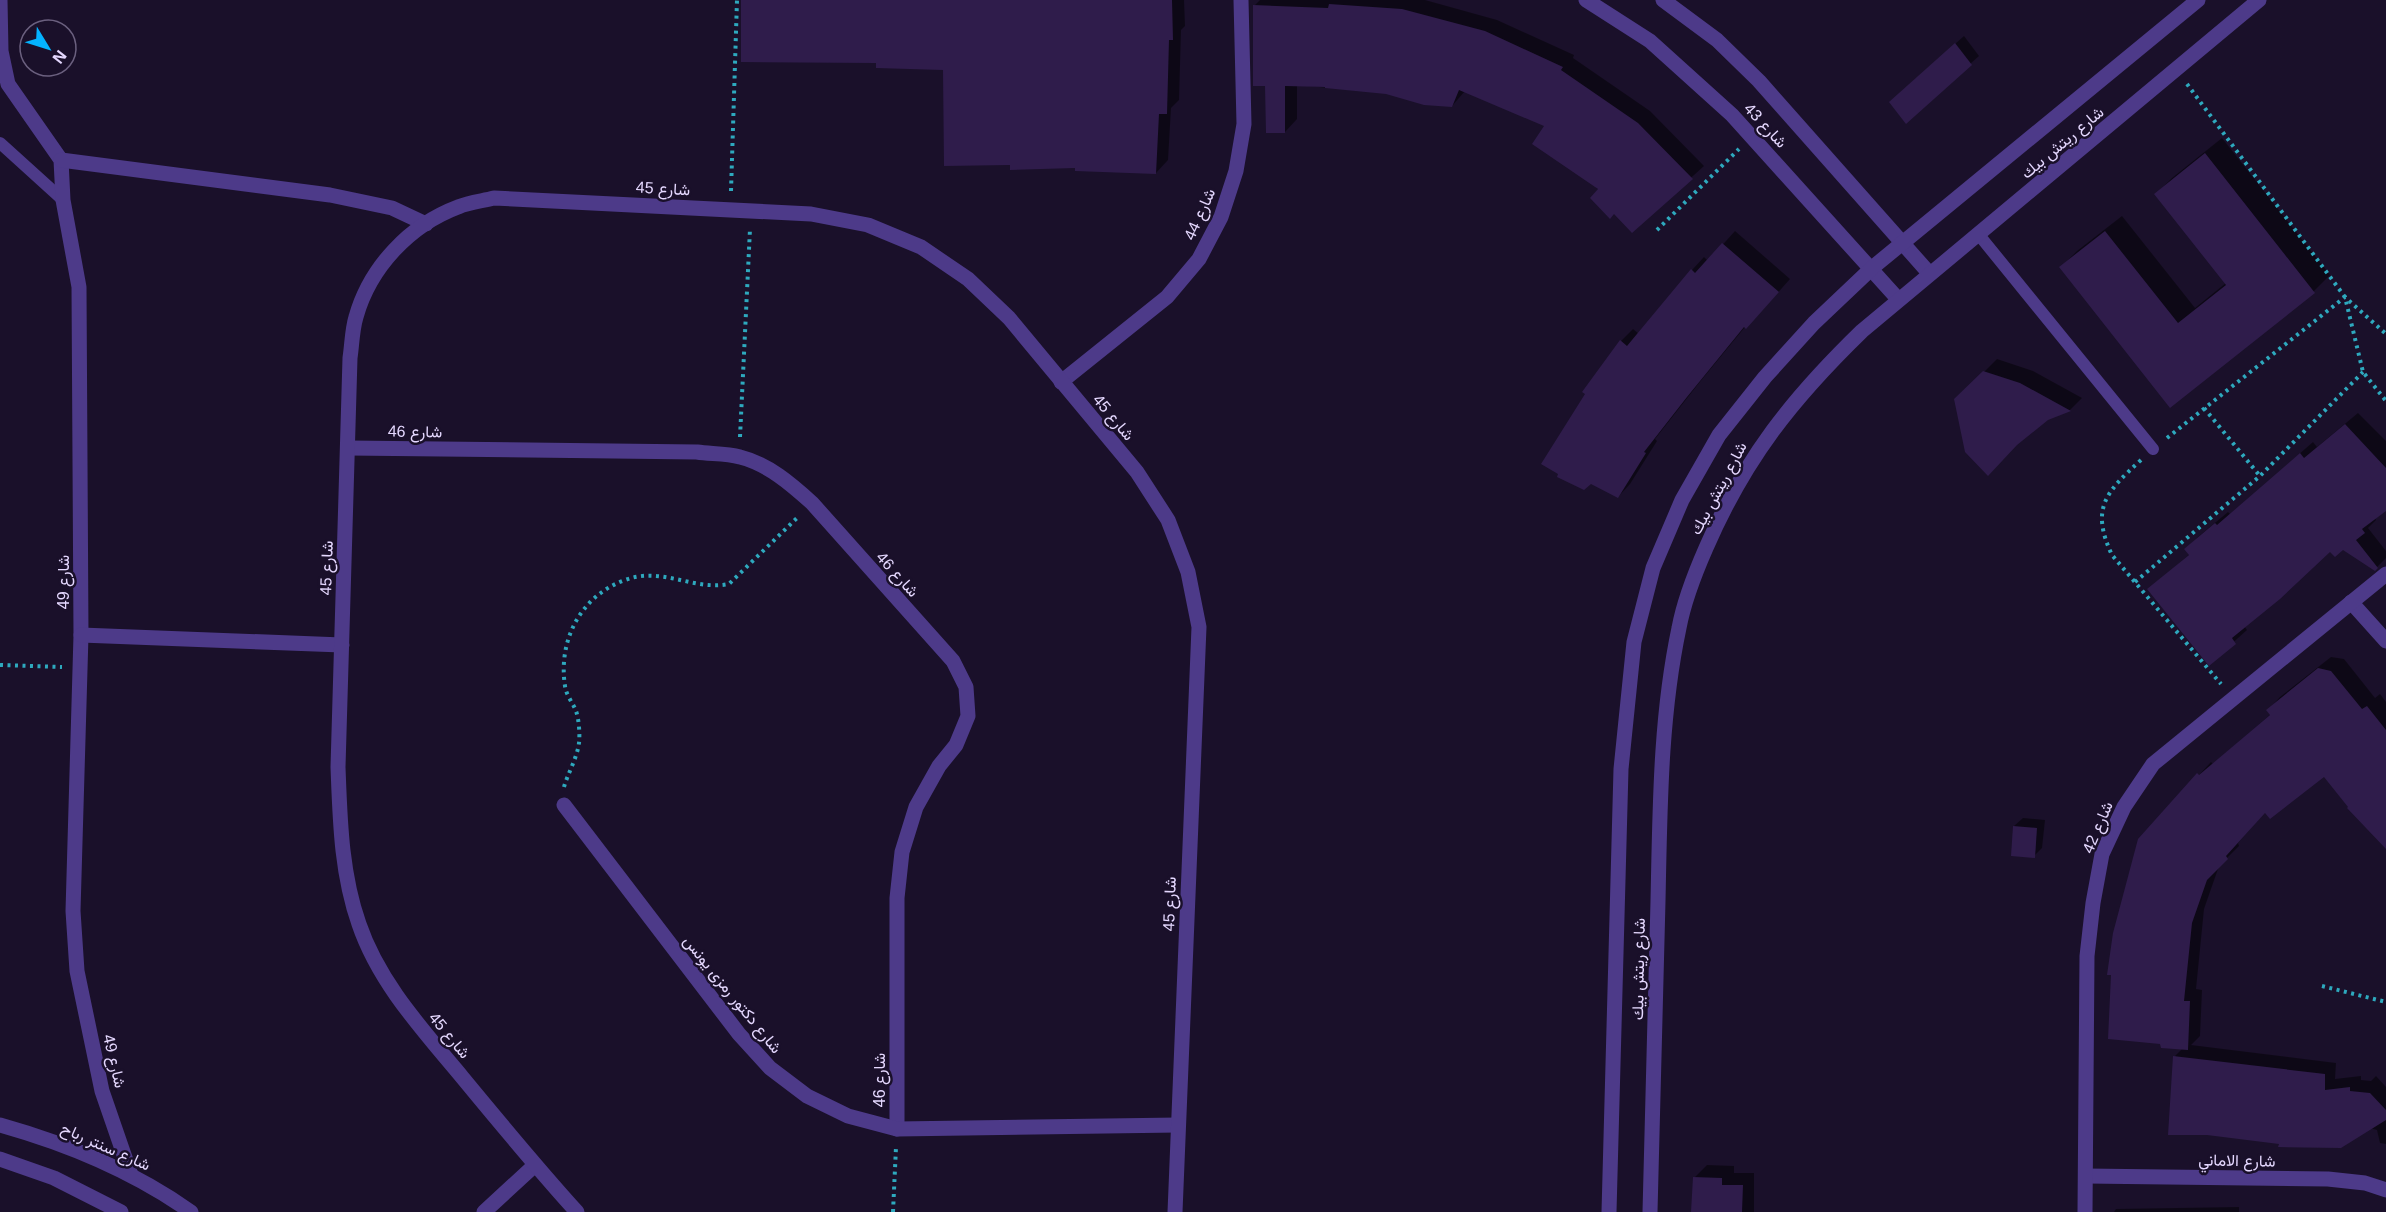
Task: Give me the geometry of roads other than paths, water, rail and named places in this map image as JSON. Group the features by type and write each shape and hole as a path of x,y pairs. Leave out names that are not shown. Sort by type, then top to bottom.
{"street":[{"path":"0,0 1,51 8,84 61,160 330,195 392,208 426,224"},
{"name":"شارع 44","path":"1060,382 1167,297 1199,259 1221,217 1236,171 1244,124 1241,0"},
{"name":"شارع 43","path":"1586,0 1650,41 1692,77 1752,136 1899,298"},
{"name":"شارع 43","path":"1663,0 1717,40 1760,81 1929,273"},
{"name":"شارع ريتش بيك","path":"1609,1212 1621,769 1634,642 1653,568 1682,500 1719,435 1765,377 1807,330 1902,242 2198,0"},
{"name":"شارع ريتش بيك","path":"1650,1212 1660,797 1669,683 1679,625 1706,548 1720,516 1748,464 1782,416 1820,372 1899,298 1979,235 2259,0"},
{"name":"شارع 49","path":"61,160 63,200 79,287 81,634 74,941 83,1000 102,1091 132,1175"},
{"name":"شارع 45","path":"577,1212 412,1018 381,973 359,924 345,872 340,818 338,767 350,358 356,318 371,280 395,248 426,224 459,206 494,198 812,214 868,225 921,248 968,279 1009,318 1137,472 1168,520 1188,572 1199,627 1175,1212"},
{"name":"شارع 46","path":"348,448 697,452 739,457 766,468 791,484 812,504 952,662 966,687 968,716 956,745 939,766 916,807 902,852 897,898 897,1129"},
{"name":"شارع 42","path":"2085,1212 2087,956 2102,854 2124,807 2153,764 2386,574"},
{"path":"2351,602 2386,642"},
{"path":"81,634 342,645"},
{"name":"شارع دكتور رمزى يونس","path":"564,805 739,1034 770,1068 807,1096 848,1116 897,1129 1178,1125"},
{"name":"شارع سنتر رباح","path":"0,1125 85,1153 132,1175 191,1212"},
{"path":"0,1159 54,1178 121,1212"},
{"path":"484,1212 535,1165"},
{"name":"شارع الاماني","path":"2086,1176 2328,1179 2365,1183 2386,1190"}],"lane":[{"path":"0,143 63,200"},
{"path":"1979,235 2153,449"}]}
